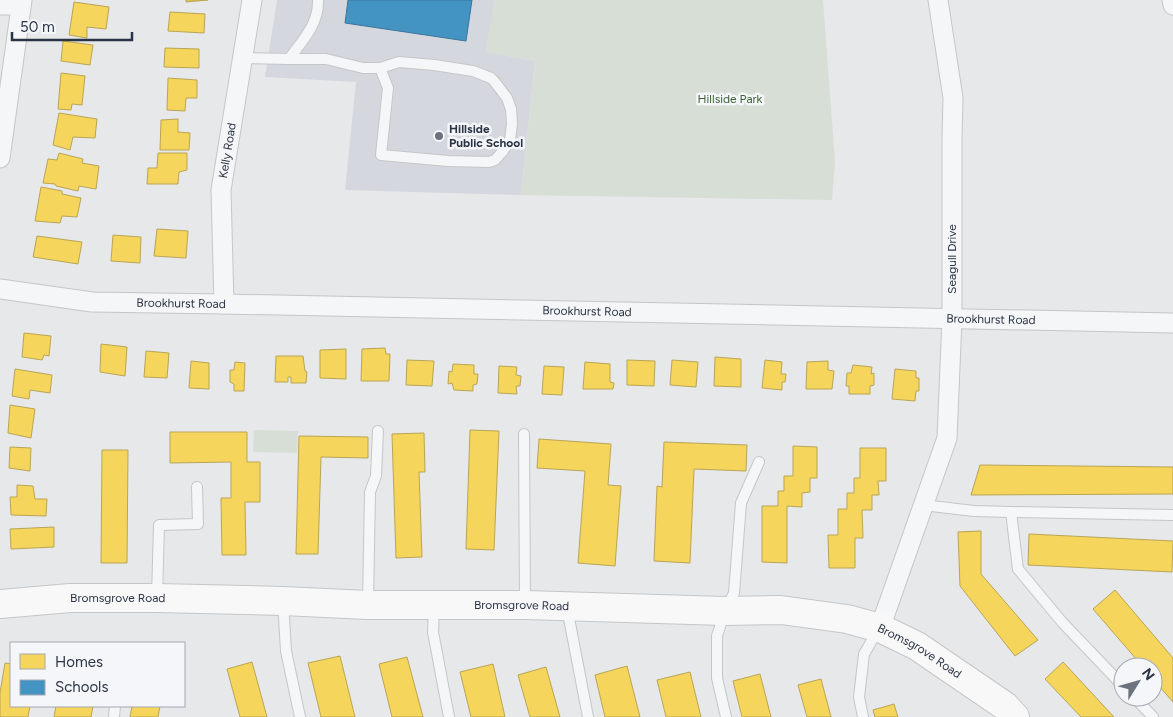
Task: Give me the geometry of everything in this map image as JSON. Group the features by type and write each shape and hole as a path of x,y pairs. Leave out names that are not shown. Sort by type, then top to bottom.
{"street":[{"name":"Kelly Road","path":"224,304 221,190 252,0"},
{"name":"Seagull Drive","path":"880,628 947,438 952,318 953,98 938,0"},
{"path":"1172,0 1173,5"},
{"path":"0,5 22,2 0,158"},
{"name":"Brookhurst Road","path":"0,289 92,302 952,318 1173,324"},
{"name":"Bromsgrove Road","path":"0,604 70,598 157,598 368,605 525,605 725,611 781,610 810,613 847,619 880,628 917,646 1005,706 1015,717"}],"lane":[{"path":"289,60 310,31 318,10 318,0"},
{"path":"242,58 289,60 326,58 363,68 380,68 399,62 473,71 490,78 507,98 511,109 510,140 495,160 489,162 381,155 388,88 380,68"},
{"path":"368,605 370,492 376,476 378,431"},
{"path":"524,434 525,605"},
{"path":"726,717 717,678 717,636 725,611 734,593 741,502 760,462"},
{"path":"157,598 159,525 198,524 197,487"},
{"path":"923,505 974,511 1173,515"},
{"path":"1011,512 1018,569 1062,622 1113,676"},
{"path":"283,601 286,651 300,717"},
{"path":"434,604 433,632 449,717"},
{"path":"566,606 588,717"},
{"path":"863,717 859,697 864,654 880,628"},
{"path":"1144,707 1153,717"}],"shaded area":[{"name":"Hillside Public School","path":"277,0 495,0 486,52 535,61 521,195 345,190 356,82 265,77"}],"green space":[{"name":"Hillside Park","path":"495,0 823,0 835,162 832,200 521,195 535,61 485,52"},
{"path":"254,430 298,431 297,453 253,452"}],"building: Homes":[{"path":"186,0 208,0 186,2"},
{"path":"74,2 109,7 106,29 87,27 87,38 69,35"},
{"path":"170,12 205,14 204,33 168,31"},
{"path":"63,41 93,45 90,65 61,61"},
{"path":"165,48 199,49 199,68 164,67"},
{"path":"61,73 85,76 82,105 72,104 71,110 58,109"},
{"path":"168,78 197,80 197,98 186,98 185,111 167,110"},
{"path":"59,113 97,119 95,138 73,137 70,150 53,145"},
{"path":"178,119 178,132 190,133 189,150 160,150 161,120"},
{"path":"59,153 83,159 82,163 99,166 96,189 79,186 78,191 56,186 55,184 43,183 48,159 57,160"},
{"path":"158,153 187,153 187,170 179,172 178,184 147,184 148,168 157,168"},
{"path":"41,187 62,191 62,194 81,198 77,217 62,216 60,223 35,221"},
{"path":"157,229 188,231 186,258 154,256"},
{"path":"113,235 141,237 140,263 111,261"},
{"path":"37,236 82,242 78,264 33,257"},
{"path":"24,333 51,336 49,356 44,355 42,360 22,357"},
{"path":"101,344 127,347 125,376 100,372"},
{"path":"385,348 386,354 390,354 389,381 361,381 362,349"},
{"path":"346,349 346,379 320,378 320,350"},
{"path":"146,351 169,353 167,378 144,377"},
{"path":"276,356 303,356 305,371 307,372 306,383 291,383 291,377 288,377 288,382 275,382"},
{"path":"715,357 741,359 741,387 714,386"},
{"path":"407,360 434,361 432,386 406,385"},
{"path":"627,360 655,361 654,386 627,385"},
{"path":"672,360 698,362 696,387 670,385"},
{"path":"765,360 782,362 781,374 786,374 785,382 782,382 782,390 762,388"},
{"path":"191,361 209,363 209,389 189,388"},
{"path":"828,361 828,370 834,371 832,389 806,389 807,362"},
{"path":"235,362 245,363 244,391 234,391 234,384 230,382 230,370 234,370"},
{"path":"585,362 610,364 610,382 614,383 613,389 583,389"},
{"path":"453,364 474,365 474,374 478,374 477,384 473,385 473,391 454,390 452,383 448,384 449,371 452,372"},
{"path":"853,365 872,367 871,374 874,373 874,385 870,386 870,394 849,394 849,386 846,386 847,373 851,373"},
{"path":"499,366 517,367 516,375 521,376 520,386 516,386 517,394 498,393"},
{"path":"544,366 564,367 562,395 542,394"},
{"path":"15,369 52,375 50,393 30,390 29,399 12,396"},
{"path":"895,369 916,371 916,378 919,378 919,391 916,391 915,401 892,399"},
{"path":"10,405 35,409 31,438 8,433"},
{"path":"470,430 499,431 494,550 466,549"},
{"path":"170,432 247,432 247,462 260,462 260,502 245,502 246,555 222,555 221,498 231,498 231,462 170,463"},
{"path":"424,433 425,472 419,472 422,557 396,558 392,434"},
{"path":"299,436 368,437 368,458 321,457 318,554 296,554"},
{"path":"539,439 611,444 608,485 621,486 615,566 578,563 585,471 537,468"},
{"path":"664,442 747,445 746,471 694,469 690,563 654,561 657,486 662,487"},
{"path":"793,446 817,447 817,478 810,478 810,492 802,493 802,507 787,506 787,563 762,562 762,506 778,506 778,491 784,491 784,476 793,476"},
{"path":"10,447 31,448 30,471 9,468"},
{"path":"860,448 886,448 886,481 878,481 879,495 872,495 872,510 862,510 863,538 855,538 855,568 829,568 828,535 838,535 838,509 847,509 847,493 854,493 854,478 860,478"},
{"path":"102,450 128,450 127,563 101,563"},
{"path":"980,465 1173,467 1173,494 971,495"},
{"path":"17,485 33,486 35,499 47,499 46,516 11,515 10,497 17,497"},
{"path":"54,527 54,547 11,549 10,529"},
{"path":"981,531 981,574 1038,640 1015,656 960,586 958,532"},
{"path":"1029,534 1173,541 1172,572 1028,565"},
{"path":"1115,590 1173,658 1173,702 1163,690 1163,657 1134,657 1093,609"},
{"path":"340,656 355,717 321,717 308,663"},
{"path":"407,657 423,717 392,717 379,664"},
{"path":"252,662 267,717 240,717 227,669"},
{"path":"1063,662 1114,717 1081,717 1045,679"},
{"path":"5,663 10,664 10,707 30,707 28,717 0,717 0,693"},
{"path":"493,664 505,717 471,717 460,672"},
{"path":"627,666 640,717 605,717 595,675"},
{"path":"546,667 560,717 530,717 518,675"},
{"path":"690,672 701,717 666,717 657,680"},
{"path":"760,674 771,717 742,717 733,681"},
{"path":"821,679 831,717 807,717 798,685"},
{"path":"894,704 898,717 875,717 873,710"},
{"path":"56,707 93,707 91,717 54,717"},
{"path":"132,707 160,707 158,717 130,717"}],"building: Schools":[{"path":"348,0 472,0 466,41 345,23"}],"place":[{"name":"Hillside Public School","path":"439,136"}]}
